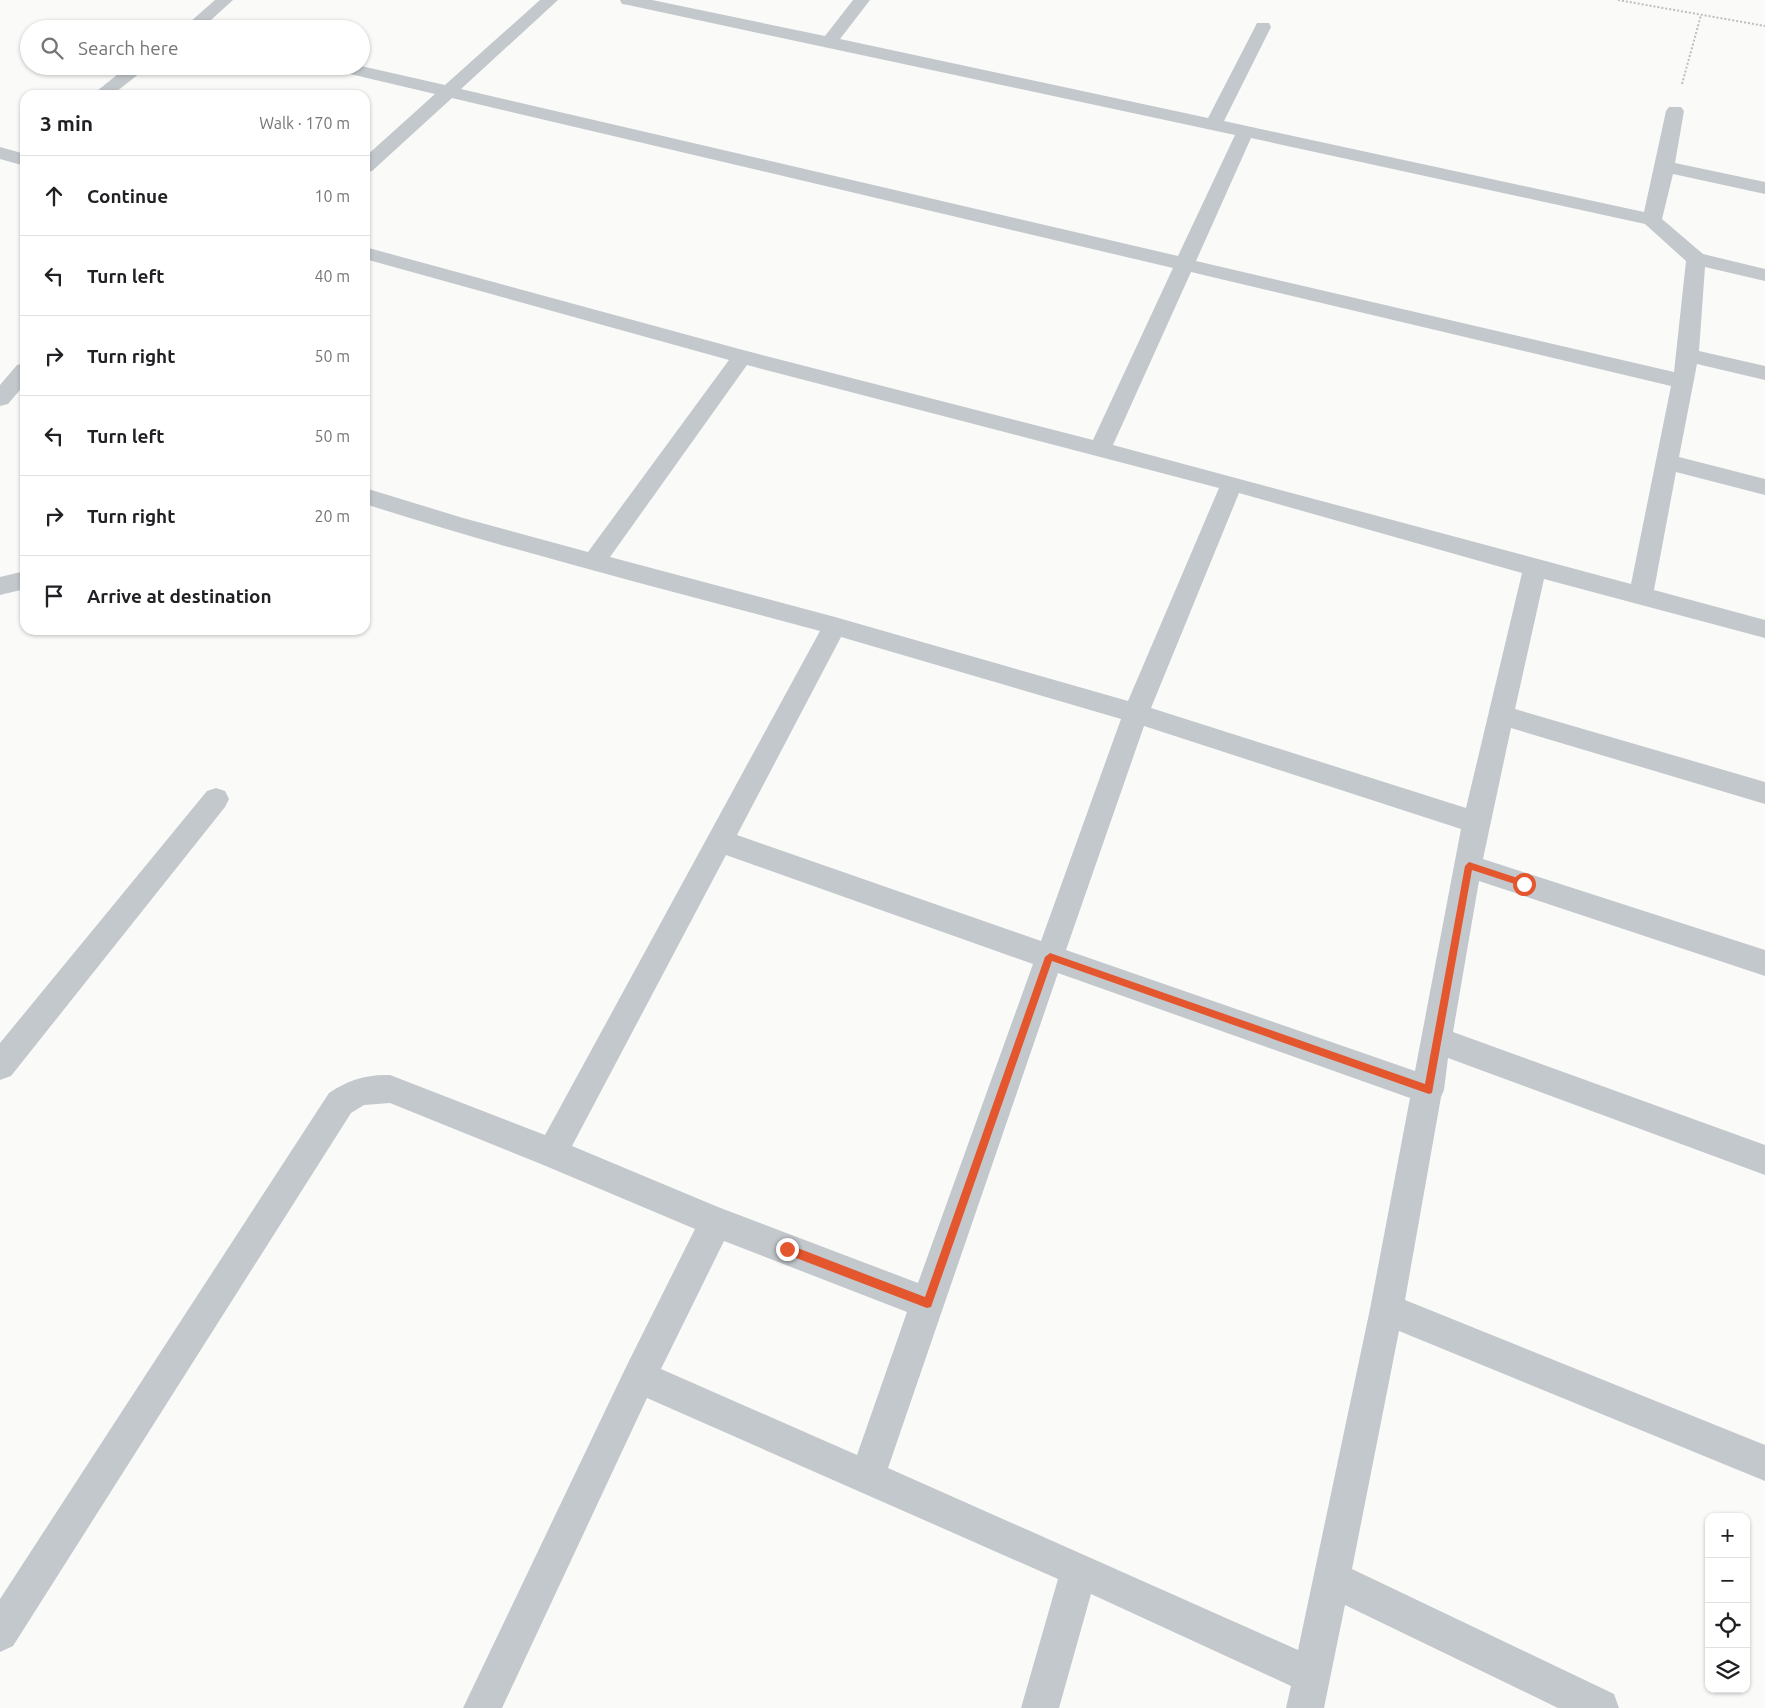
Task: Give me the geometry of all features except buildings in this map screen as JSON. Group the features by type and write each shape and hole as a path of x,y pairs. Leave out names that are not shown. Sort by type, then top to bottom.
{"lane":[{"path":"201,20 225,0"},
{"path":"370,162 550,0"},
{"path":"628,0 1652,220 1696,259 1765,275"},
{"path":"829,42 862,0"},
{"path":"1213,125 1263,27"},
{"path":"370,74 1184,266 1682,381"},
{"path":"108,90 128,75"},
{"path":"1652,220 1665,167 1674,111"},
{"path":"1100,449 1245,132"},
{"path":"1665,167 1765,188"},
{"path":"370,254 742,357 1232,483 1535,568 1765,629"},
{"path":"1641,595 1688,356 1696,259"},
{"path":"1688,356 1765,373"},
{"path":"593,563 742,357"},
{"path":"0,399 20,376"},
{"path":"1667,462 1765,487"},
{"path":"867,1477 1136,714 1232,483"},
{"path":"370,498 460,526 835,626 1136,714 1476,822"},
{"path":"639,1377 1079,1570 1308,1692 1387,1309 1429,1090 1476,822 1535,568"},
{"path":"0,586 20,581"},
{"path":"552,1153 835,626"},
{"path":"1500,715 1765,793"},
{"path":"0,1066 216,799"},
{"path":"720,841 1429,1090"},
{"path":"1469,866 1765,963"},
{"path":"1437,1040 1765,1160"},
{"path":"0,1633 340,1103 354,1092 370,1088 390,1089 552,1153 716,1222 927,1303"},
{"path":"482,1708 639,1377 716,1222"},
{"path":"1387,1309 1765,1463"},
{"path":"1040,1708 1079,1570"},
{"path":"1332,1579 1600,1708"}],"path":[{"path":"1618,0 1765,26"},
{"path":"1674,111 1701,15"}],"route":[{"path":"787,1249 927,1303 1050,957 1429,1090 1469,866 1524,884"}]}
